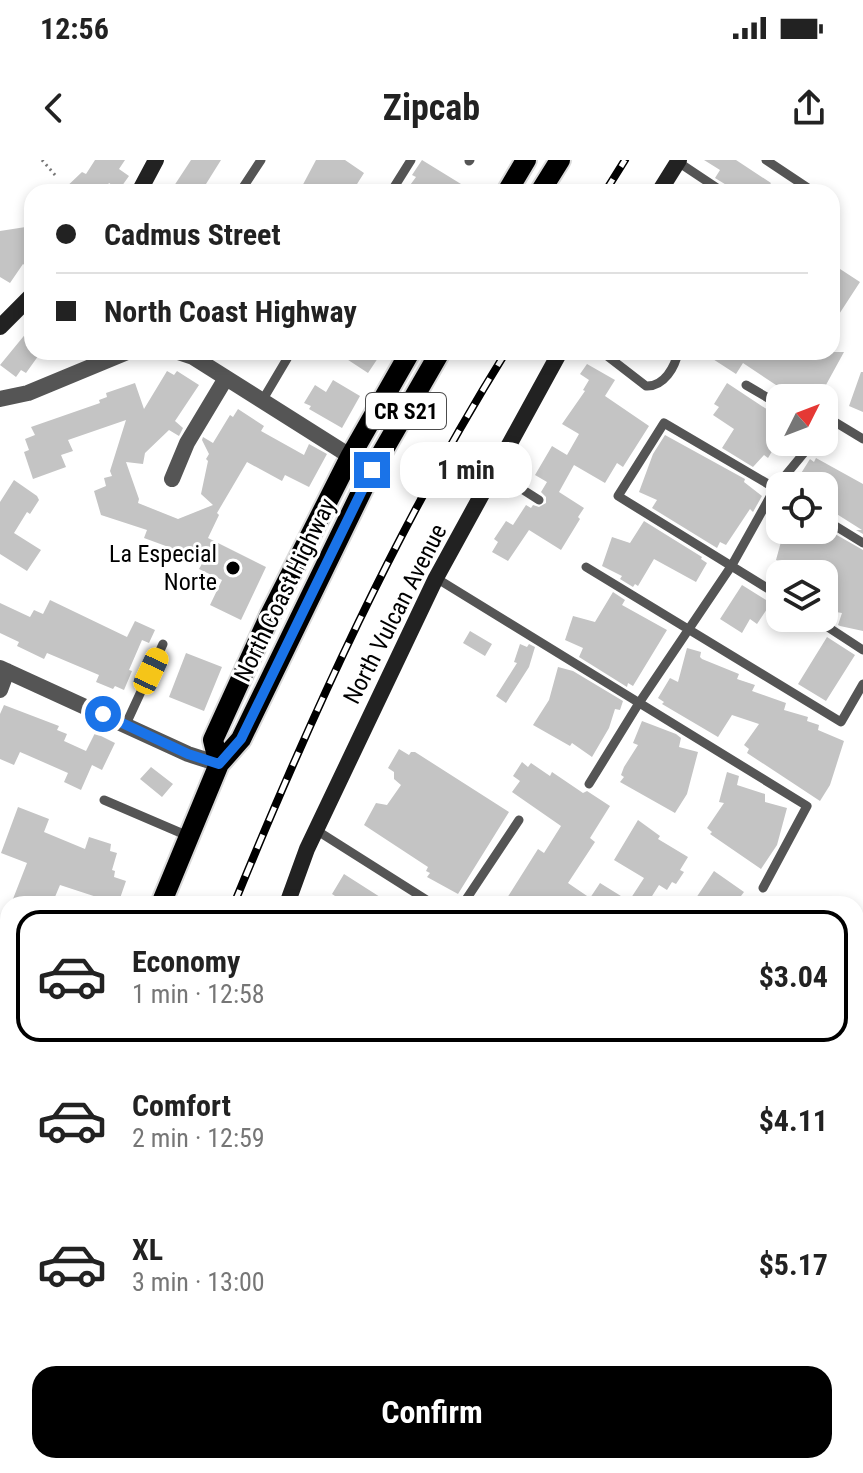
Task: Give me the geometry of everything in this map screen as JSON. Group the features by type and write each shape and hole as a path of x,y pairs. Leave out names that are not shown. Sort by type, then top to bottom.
{"main road":[{"path":"143,184 156,160"},
{"path":"512,184 526,160"},
{"path":"664,184 678,161"},
{"path":"544,184 553,163"},
{"path":"0,327 24,303"},
{"name":"North Coast Highway","path":"219,764 213,740 270,615 350,457 405,360"},
{"name":"North Coast Highway","path":"164,896 219,764 241,739 372,470 435,360"},
{"name":"North Vulcan Avenue","path":"290,896 316,830 436,578 556,360"}],"street":[{"path":"0,399 28,393 108,360"},
{"path":"198,360 372,470"},
{"path":"172,479 187,443 226,378"},
{"path":"0,690 4,670 188,754 219,764"}],"lane":[{"path":"245,184 261,160"},
{"path":"396,184 411,160"},
{"path":"766,160 802,184"},
{"path":"678,161 711,184"},
{"path":"262,401 286,360"},
{"path":"612,360 646,386 654,387 661,383 677,360"},
{"path":"746,385 766,397"},
{"path":"766,483 664,423 618,496 766,587"},
{"path":"838,424 863,439"},
{"path":"495,472 539,500"},
{"path":"589,784 766,510"},
{"path":"838,528 863,543"},
{"path":"586,567 841,722 863,684"},
{"path":"436,578 807,806 763,888"},
{"path":"835,632 863,650"},
{"path":"126,724 163,644"},
{"path":"104,800 188,836"},
{"path":"468,896 519,820"},
{"path":"316,830 420,896"}],"path":[{"path":"42,160 55,175"}],"building":[{"path":"95,160 125,160 119,169 129,176 123,184 69,184 82,172 86,174"},
{"path":"191,160 221,160 206,184 175,184"},
{"path":"316,160 345,160 364,173 357,184 303,184"},
{"path":"422,160 461,184 411,184 416,177 412,175"},
{"path":"704,160 736,160 771,183 725,184 715,178 720,170"},
{"path":"24,227 24,265 10,283 0,277 0,231"},
{"path":"840,269 860,282 840,313"},
{"path":"24,336 24,360 35,360 26,373 21,370 16,377 0,365"},
{"path":"348,360 377,360 368,373"},
{"path":"714,360 840,360 826,384 774,384 743,363 736,374"},
{"path":"587,364 615,380 605,396 649,426 623,467 617,463 605,483 574,465 559,492 584,508 561,550 529,530 508,561 492,552 498,542 494,539 506,521 513,525 526,505 531,508 546,503 546,497 541,492 547,482 535,475 552,446 567,455 579,434 562,424 585,391 589,380 580,374"},
{"path":"167,371 174,375 177,371 199,385 175,421 183,428 179,436 169,430 145,453 143,464 126,462 138,503 178,519 213,505 201,494 209,454 202,440 203,437 213,443 230,415 233,417 238,409 264,426 261,431 304,455 309,444 327,454 309,487 285,475 282,481 247,462 217,513 219,515 208,538 266,567 241,620 210,605 222,580 199,569 204,560 144,538 147,530 101,515 94,491 106,486 104,478 112,476 110,471 126,420 68,440 73,451 61,455 66,467 33,479 24,452 29,450 25,439 35,435 31,427 100,403 99,400 107,397 106,393 135,383 144,409"},
{"path":"863,372 863,412 849,406"},
{"path":"333,380 360,396 342,428 304,403 315,385 326,392"},
{"path":"727,383 766,409 768,458 764,455 753,467 722,448 734,429 713,415 719,407 714,404"},
{"path":"665,435 745,479 744,482 762,496 726,545 720,542 717,548 652,508 657,500 639,492 653,454"},
{"path":"816,458 863,484 863,534 856,530 862,530 838,515 838,472 802,472 810,459 814,462"},
{"path":"14,480 39,500 14,533 41,550 27,571 0,554 0,502"},
{"path":"644,521 702,557 707,563 696,582 654,559 638,586 635,584 633,587 620,579 622,576 602,566 612,537 630,543"},
{"path":"838,536 863,550 863,631 838,625 842,613 838,612 838,560 776,560 780,544 838,544"},
{"path":"742,585 766,600 766,610 757,624 750,619 742,633 720,619"},
{"path":"613,592 625,600 622,605 667,630 633,686 628,683 627,687 579,657 583,648 565,640 573,616 595,622"},
{"path":"50,600 127,637 135,621 155,630 149,643 142,640 124,690 96,682 99,675 47,653 44,659 17,646 19,642 0,633 0,603 30,617 34,610 43,614"},
{"path":"470,631 492,644 485,656 463,643"},
{"path":"827,637 855,655 826,701 798,684"},
{"path":"520,644 535,647 529,667 506,703 496,696 517,663 514,662"},
{"path":"687,648 701,652 702,659 739,674 737,679 755,685 752,691 786,703 784,710 808,717 807,721 819,725 818,730 844,741 830,785 820,801 747,753 749,749 744,745 759,724 732,715 718,737 662,704 664,702 658,698 670,678 678,682"},
{"path":"186,653 222,667 204,711 169,697"},
{"path":"558,667 573,671 623,701 620,710 615,709 609,728 592,757 572,743 570,746 533,725 549,700"},
{"path":"4,705 59,726 57,730 67,734 64,741 86,751 95,733 115,743 102,770 92,765 81,790 64,782 68,773 20,752 14,765 0,759 0,714"},
{"path":"642,721 676,734 681,738 679,747 698,752 687,794 675,813 620,782 624,777 621,775 624,767 638,745 633,743"},
{"path":"399,749 409,755 415,752 509,812 458,894 427,877 430,873 426,871 428,867 364,825 376,803 387,805 401,785 388,768"},
{"path":"522,762 528,767 531,763 610,806 590,838 595,842 568,883 587,896 508,896 538,849 544,853 561,826 512,792 520,781 513,776"},
{"path":"151,767 173,784 162,797 140,779"},
{"path":"727,772 739,776 737,785 765,794 765,802 787,808 777,845 761,869 710,834 712,832 707,828 724,803 719,802"},
{"path":"18,807 49,819 44,832 85,849 89,837 111,844 110,851 117,853 112,870 115,871 114,877 126,881 121,896 94,896 60,885 55,896 14,896 27,863 1,853"},
{"path":"638,820 660,836 658,839 688,857 680,870 684,872 676,884 672,882 667,890 659,885 652,896 632,896 644,878 614,860"},
{"path":"714,871 744,892 741,896 697,896"},
{"path":"344,874 378,896 335,896 332,894"},
{"path":"600,883 621,896 591,896"}],"railway":[{"path":"610,184 625,160"},
{"path":"237,896 358,622 428,485 501,360"}],"place":[{"name":"La Especial Norte","path":"233,568"}],"route":[{"path":"103,714 188,754 219,764 241,739 372,470"}]}
